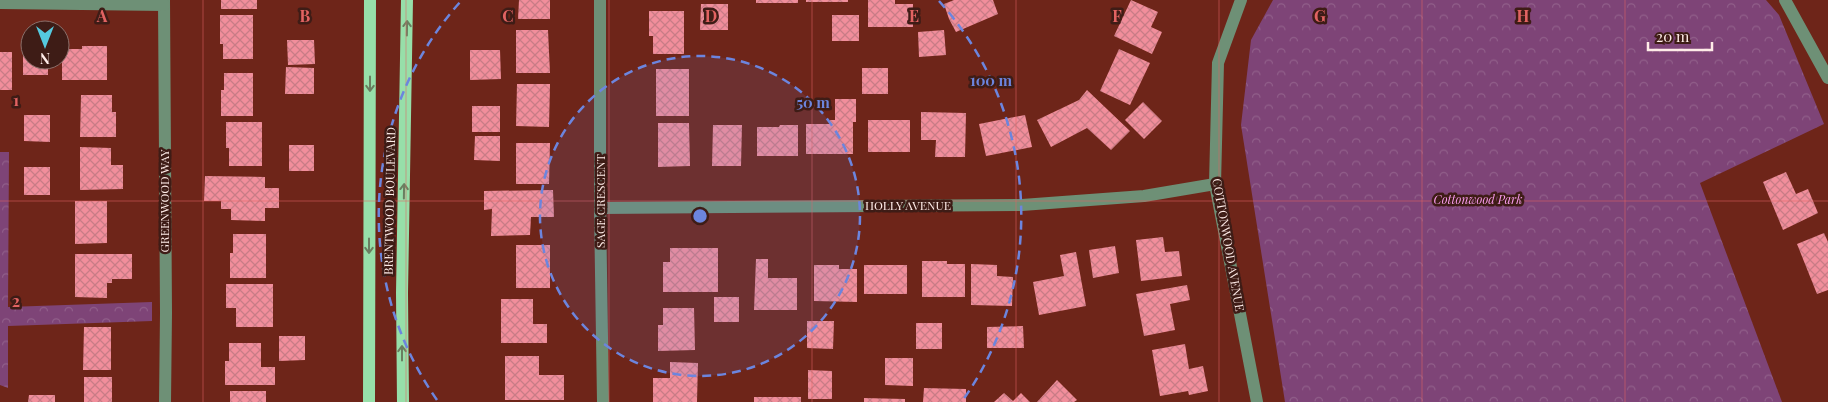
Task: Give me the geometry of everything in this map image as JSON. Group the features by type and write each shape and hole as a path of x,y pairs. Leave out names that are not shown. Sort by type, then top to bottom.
{"main road":[{"name":"BRENTWOOD BOULEVARD","path":"369,402 370,0"},
{"name":"BRENTWOOD BOULEVARD","path":"403,402 402,293 407,0"}],"street":[{"name":"SAGE CRESCENT","path":"600,0 600,208 603,402"},
{"name":"COTTONWOOD AVENUE","path":"1241,0 1218,63 1214,184 1257,402"},
{"path":"1785,0 1828,78"},
{"path":"0,3 164,2"},
{"name":"GREENWOOD WAY","path":"164,2 165,402"},
{"name":"HOLLY AVENUE","path":"600,208 1022,205 1144,196 1214,184"}],"green space":[{"name":"Cottonwood Park","path":"1273,0 1766,0 1779,15 1824,124 1700,183 1782,402 1285,402 1241,125 1251,40"},
{"path":"0,152 9,152 8,307 152,302 152,321 8,326 8,388 0,385"}],"building":[{"path":"221,0 257,0 257,9 221,9"},
{"path":"519,0 550,0 550,19 518,19"},
{"path":"756,0 798,0 798,3 756,3"},
{"path":"806,0 848,0 848,2 806,2"},
{"path":"868,0 895,0 895,4 913,4 913,27 868,27"},
{"path":"954,0 993,0 998,14 956,32 944,4"},
{"path":"1131,0 1158,12 1151,27 1162,32 1152,54 1114,36"},
{"path":"701,4 728,4 728,30 700,30"},
{"path":"649,11 684,11 684,54 653,54 653,36 649,36"},
{"path":"220,15 253,15 253,59 223,59 223,44 220,44"},
{"path":"832,15 859,15 859,41 832,41"},
{"path":"516,30 548,30 550,73 516,73"},
{"path":"944,30 946,55 919,57 918,32"},
{"path":"287,40 314,40 315,64 288,65"},
{"path":"82,46 107,46 107,80 62,80 62,70 70,70 70,49 82,49"},
{"path":"1119,49 1150,63 1130,105 1100,91"},
{"path":"470,50 500,50 501,79 470,80"},
{"path":"0,52 12,52 12,90 0,90"},
{"path":"286,67 314,68 314,94 285,94"},
{"path":"862,68 888,68 888,94 862,94"},
{"path":"656,69 689,69 689,116 656,116"},
{"path":"23,70 48,70 48,75 23,75"},
{"path":"224,73 253,73 253,116 221,116 221,90 224,90"},
{"path":"517,84 550,84 549,127 516,126"},
{"path":"1087,90 1130,131 1111,150 1087,128 1051,147 1037,120 1079,100"},
{"path":"81,95 112,95 112,112 116,112 116,137 80,137"},
{"path":"835,99 856,99 856,122 853,122 853,154 806,154 806,124 830,124 830,120 835,120"},
{"path":"1143,102 1162,121 1144,139 1125,120"},
{"path":"472,106 500,106 500,132 472,132"},
{"path":"921,112 966,113 965,157 935,157 936,140 921,140"},
{"path":"24,115 50,115 50,142 24,141"},
{"path":"1025,115 1032,147 986,156 979,124"},
{"path":"868,120 910,120 910,152 868,152"},
{"path":"226,122 262,122 262,166 229,166 229,148 226,148"},
{"path":"658,123 689,123 690,166 658,167"},
{"path":"713,125 742,125 741,166 712,166"},
{"path":"780,125 798,125 798,156 757,156 757,127 779,127"},
{"path":"475,136 500,136 500,161 474,160"},
{"path":"516,143 550,143 549,184 516,184"},
{"path":"289,145 314,145 314,171 289,171"},
{"path":"80,147 111,148 111,165 123,165 123,189 80,190"},
{"path":"24,167 50,167 50,195 24,195"},
{"path":"1786,172 1796,194 1808,189 1818,213 1783,230 1763,182"},
{"path":"205,176 265,177 265,188 279,188 279,208 265,208 265,221 231,220 231,209 221,209 221,201 204,201"},
{"path":"553,190 554,217 531,217 530,235 491,236 492,209 484,210 484,191"},
{"path":"75,201 107,201 107,243 75,244"},
{"path":"1824,233 1828,242 1828,290 1817,294 1797,244"},
{"path":"233,234 266,234 266,278 230,278 230,253 233,253"},
{"path":"1163,237 1165,252 1179,251 1182,276 1141,281 1136,240"},
{"path":"516,245 550,245 550,288 516,288"},
{"path":"1115,246 1119,273 1093,278 1089,250"},
{"path":"670,248 718,248 718,292 663,292 663,262 670,262"},
{"path":"1076,252 1086,306 1039,315 1033,282 1064,276 1060,255"},
{"path":"75,254 132,254 132,279 112,279 112,283 107,283 107,298 75,297"},
{"path":"756,259 768,259 768,278 797,278 797,310 754,310"},
{"path":"922,261 947,261 947,264 965,264 965,297 922,297"},
{"path":"971,264 997,265 997,276 1013,277 1012,306 971,305"},
{"path":"814,265 839,265 839,269 857,269 857,302 814,301"},
{"path":"864,265 907,265 907,294 864,294"},
{"path":"226,284 273,284 273,327 236,327 236,308 226,308"},
{"path":"1187,285 1190,300 1170,304 1175,330 1144,336 1136,294"},
{"path":"714,297 739,297 739,322 714,322"},
{"path":"501,299 533,299 533,324 547,324 547,343 501,343"},
{"path":"663,308 694,308 695,350 658,351 658,325 663,325"},
{"path":"807,321 834,321 833,349 807,348"},
{"path":"916,323 942,323 942,349 916,349"},
{"path":"1023,326 1024,348 987,348 987,327"},
{"path":"84,327 111,327 111,370 83,370"},
{"path":"279,336 305,336 305,360 279,361"},
{"path":"229,343 261,343 261,367 275,367 275,385 225,385 225,361 229,361"},
{"path":"1185,344 1189,369 1203,366 1208,391 1189,395 1188,391 1160,396 1152,350"},
{"path":"505,356 539,356 539,375 564,375 564,400 505,400"},
{"path":"885,358 913,358 913,386 885,385"},
{"path":"670,362 698,363 697,402 653,402 653,378 670,378"},
{"path":"808,370 832,371 832,399 808,399"},
{"path":"84,377 112,377 112,402 84,402"},
{"path":"1057,380 1077,400 1074,402 1037,402"},
{"path":"924,388 966,389 966,402 923,402"},
{"path":"230,391 266,391 266,402 230,402"},
{"path":"1004,393 1013,401 1021,393 1030,402 994,402"},
{"path":"29,395 55,395 55,402 28,402"},
{"path":"754,397 801,397 801,402 754,402"},
{"path":"864,398 905,399 905,402 864,402"}]}
